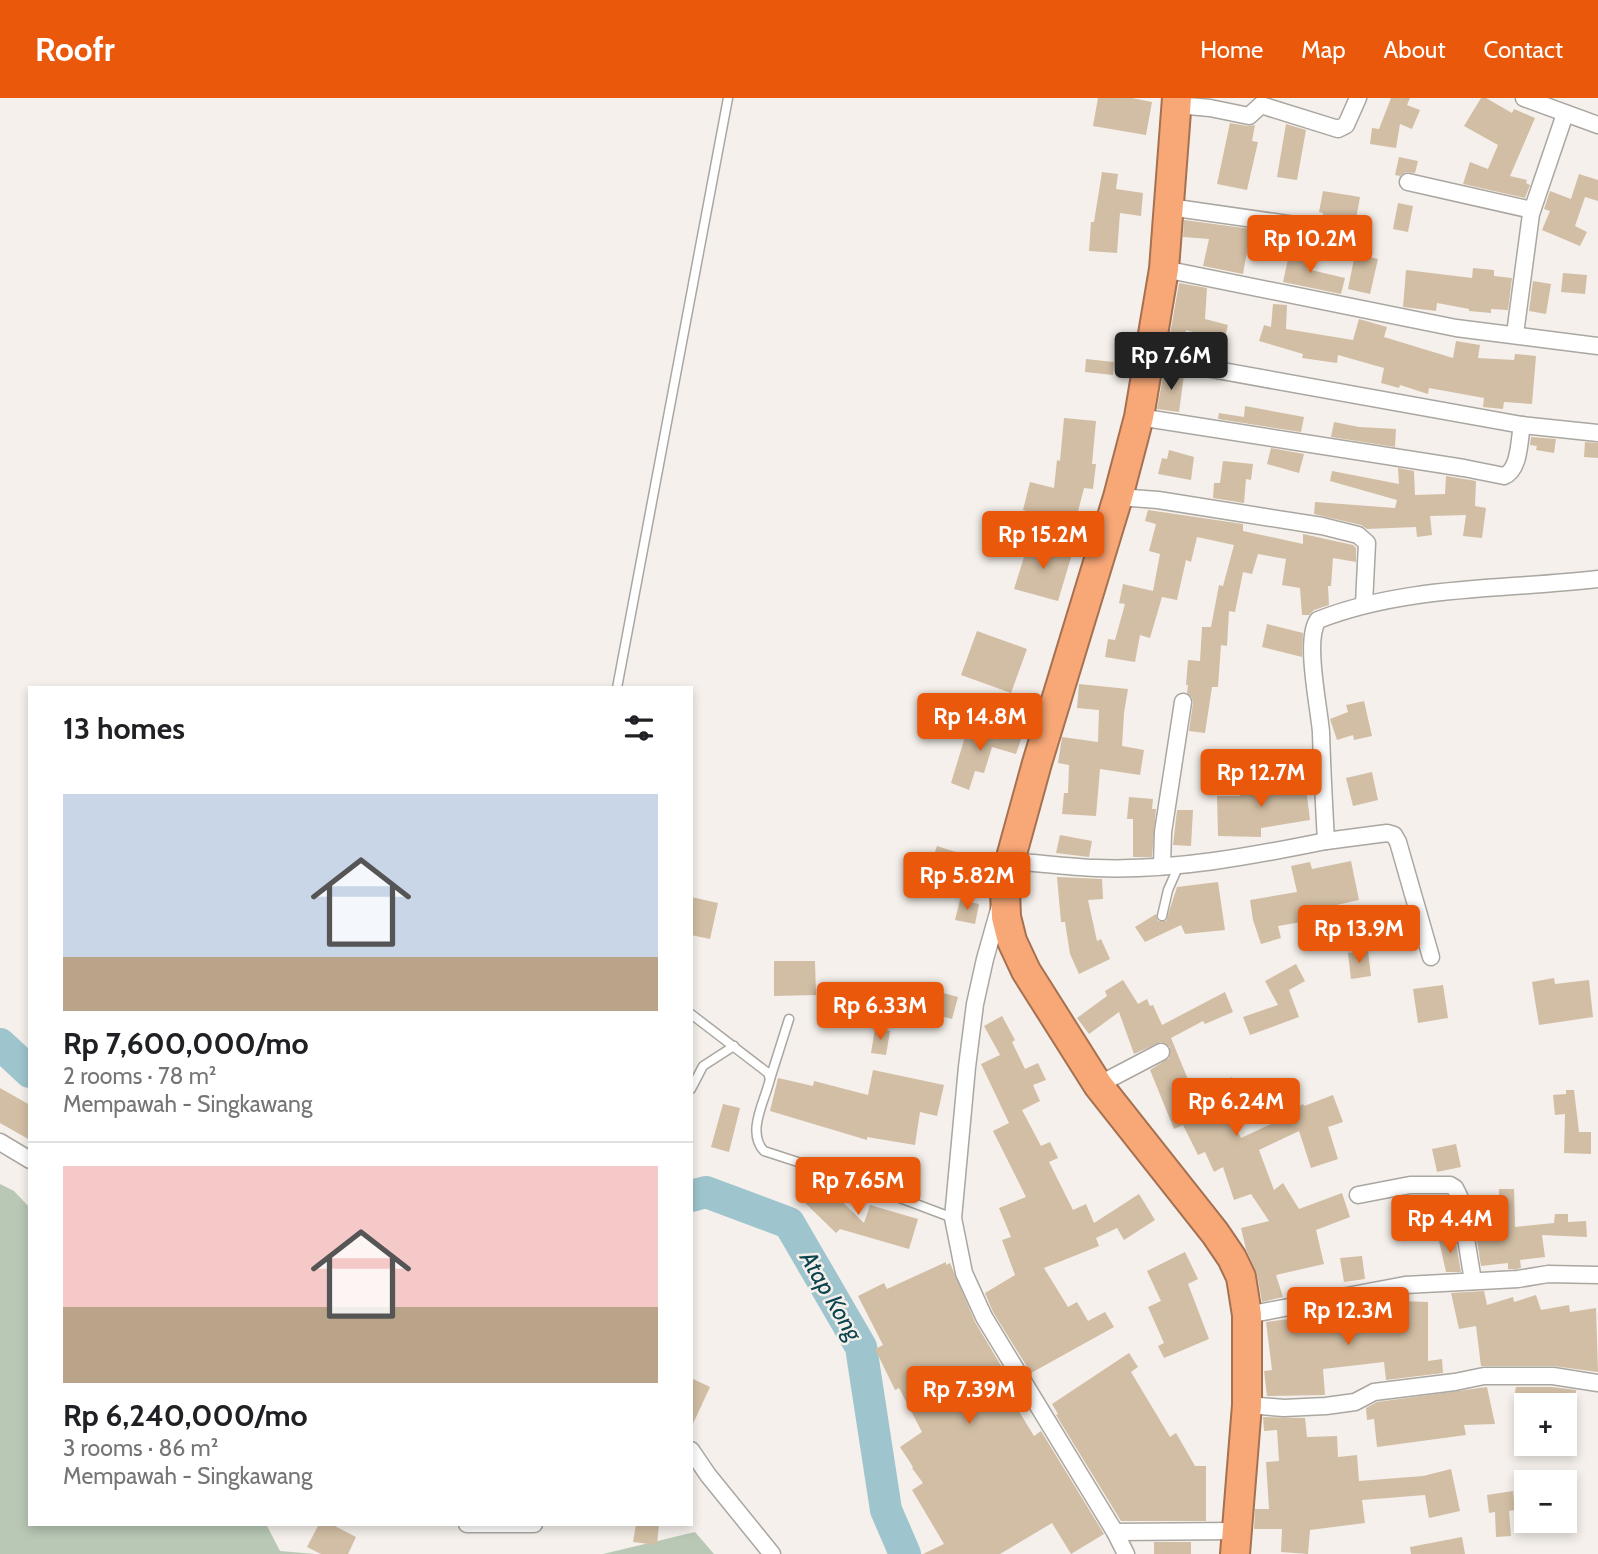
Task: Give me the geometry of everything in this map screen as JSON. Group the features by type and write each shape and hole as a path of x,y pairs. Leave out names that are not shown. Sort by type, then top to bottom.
{"highway":[{"path":"1177,102 1164,270 1139,417 1118,497 1063,674 1010,860 1005,890 1006,917 1012,941 1026,971 1098,1085 1215,1233 1241,1277 1247,1315 1247,1405 1236,1542"}],"street":[{"path":"1177,102 1249,116 1261,105 1338,129 1346,125 1358,98"},
{"path":"1524,98 1598,125"},
{"path":"1515,334 1532,210 1565,114"},
{"path":"1408,182 1532,210"},
{"path":"1169,207 1309,227"},
{"path":"1164,270 1457,328 1598,346"},
{"path":"1150,358 1522,425 1598,433"},
{"path":"1139,417 1504,476 1511,472 1514,465 1522,425"},
{"path":"1118,497 1158,500 1322,526 1359,535 1367,543 1364,604"},
{"path":"1326,841 1321,780 1321,730 1313,659 1314,628 1318,620 1364,604 1441,592 1598,579"},
{"path":"1162,865 1163,832 1183,702"},
{"path":"1010,860 1098,868 1179,864 1238,859 1326,841 1387,833 1394,835 1398,842 1431,957"},
{"path":"1005,890 975,1004 953,1219 964,1273 984,1317 1126,1554"},
{"path":"1098,1085 1161,1052"},
{"path":"0,1142 28,1159"},
{"path":"1357,1195 1410,1185 1450,1185 1455,1188 1459,1196 1474,1281"},
{"path":"1247,1315 1405,1285 1518,1279 1548,1274 1598,1275"},
{"path":"1247,1405 1284,1408 1326,1406 1355,1402 1374,1392 1483,1376 1553,1376 1598,1383"},
{"path":"693,1456 699,1476 772,1554"},
{"path":"1115,1532 1236,1542"}],"lane":[{"path":"617,686 728,98"},
{"path":"1162,915 1168,890 1179,864"},
{"path":"693,1015 763,1069 770,1079"},
{"path":"789,1018 755,1133 759,1146 764,1151 847,1178 953,1219"},
{"path":"693,1085 703,1066 713,1057 734,1046"}],"green space":[{"path":"0,1184 14,1191 28,1206 28,1526 267,1526 280,1551 315,1554 0,1554"},
{"path":"695,1532 714,1554 603,1554"}],"building":[{"path":"1098,98 1132,98 1152,102 1146,135 1093,126"},
{"path":"1391,98 1410,98 1407,105 1420,110 1412,129 1400,124 1396,148 1370,144 1372,128 1379,129"},
{"path":"1481,98 1486,98 1512,113 1514,109 1535,118 1510,176 1527,180 1526,183 1530,185 1525,198 1463,184 1470,162 1488,169 1498,145 1464,126"},
{"path":"1230,123 1255,125 1252,141 1258,142 1247,190 1217,184"},
{"path":"1286,124 1306,130 1297,180 1277,177"},
{"path":"1399,157 1418,161 1415,173 1395,175"},
{"path":"1102,172 1118,174 1116,189 1143,193 1141,216 1120,213 1117,253 1089,251 1091,222 1094,222"},
{"path":"1579,174 1598,180 1598,201 1585,197 1575,226 1587,232 1580,246 1542,230 1550,211 1544,209 1550,191 1571,199"},
{"path":"1323,191 1360,197 1356,219 1346,217 1345,241 1321,240 1323,213 1319,212"},
{"path":"1398,203 1413,206 1408,232 1393,229"},
{"path":"1184,220 1251,229 1243,274 1203,266 1209,239 1183,237"},
{"path":"1290,250 1310,256 1307,269 1345,278 1341,294 1283,282"},
{"path":"1355,254 1378,259 1370,294 1348,289"},
{"path":"1473,268 1494,270 1494,276 1512,278 1508,310 1491,309 1491,313 1469,311 1437,303 1436,311 1403,307 1406,270 1472,278"},
{"path":"1563,273 1587,275 1585,294 1561,292"},
{"path":"1533,281 1551,284 1546,314 1529,311"},
{"path":"1179,283 1207,288 1205,319 1228,325 1224,341 1186,330 1185,335 1170,334"},
{"path":"1273,304 1287,305 1286,329 1353,340 1359,319 1387,327 1384,337 1453,358 1456,341 1480,345 1478,358 1514,360 1515,354 1536,356 1532,404 1504,402 1503,409 1483,407 1484,398 1429,388 1428,394 1400,385 1399,388 1381,383 1384,368 1338,355 1337,363 1302,358 1303,354 1259,341 1264,325 1271,327"},
{"path":"1086,359 1114,362 1113,375 1085,372"},
{"path":"1164,371 1184,375 1179,412 1157,409"},
{"path":"1245,406 1304,417 1301,432 1218,419 1219,413 1244,417"},
{"path":"1064,418 1096,421 1092,464 1096,464 1093,489 1084,488 1075,523 1023,510 1030,482 1054,488 1057,460 1060,461"},
{"path":"1334,422 1359,427 1396,429 1395,447 1331,437"},
{"path":"1531,437 1556,439 1554,453 1536,450 1537,446 1530,445"},
{"path":"1585,442 1598,443 1598,458 1584,457"},
{"path":"1271,448 1304,454 1299,473 1267,464"},
{"path":"1169,450 1194,457 1191,480 1158,474 1162,458 1167,459"},
{"path":"1223,461 1253,464 1251,480 1246,479 1244,503 1213,498 1214,483 1220,483"},
{"path":"1398,468 1414,471 1415,495 1445,494 1446,476 1476,481 1475,506 1486,508 1482,538 1463,536 1466,515 1430,516 1432,535 1417,537 1416,527 1367,529 1361,525 1314,514 1315,502 1395,508 1397,500 1330,481 1332,471 1399,484"},
{"path":"1148,510 1243,524 1243,531 1303,544 1303,534 1353,545 1356,548 1356,562 1333,558 1331,586 1328,586 1329,605 1314,610 1309,615 1302,615 1300,588 1282,585 1286,559 1258,554 1252,574 1243,572 1235,612 1229,611 1227,646 1221,645 1218,687 1212,687 1205,733 1189,731 1193,703 1186,685 1188,660 1200,661 1202,627 1211,627 1219,585 1223,586 1234,545 1197,537 1191,562 1186,560 1177,600 1162,597 1150,638 1140,635 1135,662 1105,657 1108,639 1115,640 1125,604 1119,603 1123,584 1153,591 1160,554 1149,551 1156,524 1145,521"},
{"path":"1029,541 1072,554 1058,601 1014,589"},
{"path":"1267,624 1303,633 1302,657 1262,647"},
{"path":"977,631 1027,649 1011,693 961,675"},
{"path":"1079,684 1128,689 1122,746 1144,750 1140,775 1100,769 1096,816 1062,814 1064,793 1068,793 1069,765 1058,763 1062,737 1098,742 1099,710 1077,708"},
{"path":"1364,701 1372,736 1354,740 1353,735 1337,740 1330,719 1348,712 1346,705"},
{"path":"969,724 1021,739 1016,754 992,747 984,773 975,771 969,790 951,783"},
{"path":"1372,772 1378,800 1353,806 1346,778"},
{"path":"1256,779 1257,791 1287,787 1286,782 1305,780 1310,820 1261,828 1261,837 1218,836 1217,796 1240,796 1239,781"},
{"path":"1129,797 1153,799 1152,809 1156,809 1152,857 1133,857 1133,819 1127,819"},
{"path":"1177,810 1193,810 1191,846 1173,845"},
{"path":"1060,835 1092,841 1089,857 1056,853"},
{"path":"937,846 978,859 971,877 931,863"},
{"path":"1351,861 1359,900 1323,908 1325,918 1278,926 1281,938 1261,944 1250,900 1297,892 1291,866 1310,862 1312,869"},
{"path":"1057,877 1102,879 1103,899 1088,900 1097,941 1101,939 1110,959 1079,974 1070,954 1065,922 1061,922"},
{"path":"1218,882 1225,930 1185,934 1181,925 1145,942 1135,927 1156,914 1158,921 1166,921 1177,887"},
{"path":"693,897 718,903 710,939 693,935"},
{"path":"960,900 979,904 975,924 955,920"},
{"path":"1368,951 1371,976 1351,979 1348,953"},
{"path":"774,961 815,961 816,995 774,996"},
{"path":"1296,964 1305,981 1289,990 1299,1017 1250,1035 1243,1017 1278,1005 1265,981"},
{"path":"1554,978 1555,984 1589,980 1593,1017 1539,1025 1532,982"},
{"path":"1123,980 1138,1004 1147,999 1150,1006 1153,1005 1162,1025 1225,992 1233,1012 1205,1024 1203,1021 1171,1038 1194,1094 1232,1077 1240,1095 1224,1103 1241,1138 1284,1118 1282,1116 1303,1104 1304,1106 1333,1095 1343,1122 1328,1127 1338,1159 1311,1168 1299,1131 1259,1150 1274,1190 1283,1183 1299,1209 1342,1193 1350,1217 1316,1230 1324,1264 1276,1275 1283,1297 1262,1302 1257,1274 1246,1249 1241,1228 1269,1221 1251,1194 1234,1200 1223,1167 1214,1172 1205,1152 1198,1155 1183,1125 1174,1129 1150,1070 1169,1058 1170,1047 1161,1042 1134,1054 1119,1012 1089,1034 1077,1018 1107,996 1105,991"},
{"path":"913,985 958,997 952,1019 907,1008"},
{"path":"1443,985 1448,1018 1418,1023 1413,989"},
{"path":"1002,1016 1015,1040 1012,1042 1025,1069 1038,1063 1046,1080 1033,1085 1040,1101 1022,1110 1041,1146 1050,1142 1058,1158 1049,1162 1073,1210 1086,1204 1094,1223 1139,1194 1155,1220 1124,1240 1117,1228 1096,1238 1099,1246 1044,1268 1068,1307 1077,1302 1088,1321 1105,1312 1114,1327 1031,1373 993,1312 985,1293 1015,1275 1002,1240 1011,1237 999,1208 1026,1197 993,1131 1009,1123 981,1064 1000,1055 984,1026"},
{"path":"875,1029 890,1031 886,1055 871,1053"},
{"path":"873,1070 944,1085 937,1116 920,1112 915,1145 867,1137 867,1140 770,1111 778,1078 813,1086 814,1081 868,1095"},
{"path":"0,1088 28,1104 28,1139 0,1123"},
{"path":"1566,1090 1574,1090 1579,1132 1591,1132 1591,1154 1564,1153 1565,1114 1555,1115 1553,1095 1566,1094"},
{"path":"723,1104 740,1108 729,1152 711,1147"},
{"path":"1456,1144 1461,1167 1437,1172 1432,1149"},
{"path":"815,1175 864,1223 870,1205 918,1219 909,1249 840,1229 836,1233 796,1194"},
{"path":"1499,1189 1514,1189 1515,1227 1554,1223 1555,1214 1568,1214 1568,1222 1586,1221 1587,1237 1542,1235 1545,1257 1520,1260 1521,1268 1517,1269 1508,1269 1508,1263 1481,1266 1471,1202 1499,1200"},
{"path":"1428,1197 1428,1232 1413,1232 1413,1226 1401,1225 1403,1204 1412,1204 1412,1198"},
{"path":"1455,1237 1461,1272 1446,1272 1439,1241"},
{"path":"1185,1252 1198,1279 1188,1284 1209,1339 1164,1358 1158,1346 1164,1343 1148,1307 1161,1301 1147,1271"},
{"path":"1362,1256 1365,1279 1344,1282 1340,1258"},
{"path":"946,1262 946,1265 950,1263 975,1322 1012,1384 1007,1386 1012,1394 1009,1395 1034,1436 1041,1431 1104,1534 1071,1554 1052,1523 1000,1554 923,1554 944,1544 912,1490 923,1483 900,1447 922,1432 899,1388 895,1390 875,1349 883,1345 858,1296 884,1283 887,1289"},
{"path":"1484,1291 1487,1305 1513,1297 1514,1302 1536,1295 1541,1310 1569,1305 1570,1312 1596,1308 1598,1372 1553,1366 1481,1366 1476,1326 1459,1329 1451,1293"},
{"path":"1428,1302 1428,1361 1442,1359 1443,1373 1386,1380 1384,1362 1323,1369 1325,1395 1267,1396 1264,1371 1272,1370 1266,1322 1349,1311 1350,1319 1383,1314 1382,1303"},
{"path":"1129,1353 1138,1367 1131,1372 1170,1437 1176,1433 1195,1466 1206,1466 1206,1521 1121,1521 1056,1415 1058,1414 1052,1404"},
{"path":"693,1379 710,1387 693,1424"},
{"path":"1487,1387 1495,1424 1464,1425 1466,1435 1377,1447 1374,1419 1367,1420 1366,1408 1377,1402"},
{"path":"1516,1387 1576,1390 1576,1393 1515,1393"},
{"path":"1263,1417 1305,1418 1307,1437 1337,1436 1338,1457 1357,1455 1359,1481 1423,1476 1451,1469 1460,1511 1429,1518 1425,1495 1362,1500 1365,1523 1310,1530 1308,1554 1281,1552 1282,1529 1254,1529 1255,1509 1269,1509 1266,1462 1279,1461 1277,1430 1264,1431"},
{"path":"1513,1491 1514,1510 1509,1511 1511,1536 1496,1537 1495,1512 1489,1513 1487,1495"},
{"path":"318,1526 335,1526 356,1537 348,1554 321,1554 307,1547"},
{"path":"636,1526 659,1526 657,1545 633,1542"},
{"path":"1462,1537 1465,1554 1411,1554 1410,1547"},
{"path":"1154,1542 1191,1542 1191,1554 1154,1554"}],"waterway":[{"name":"Atap Kong","path":"0,1044 28,1070"},
{"name":"Atap Kong","path":"693,1195 706,1192 789,1223 861,1347 886,1510 905,1554"}]}
